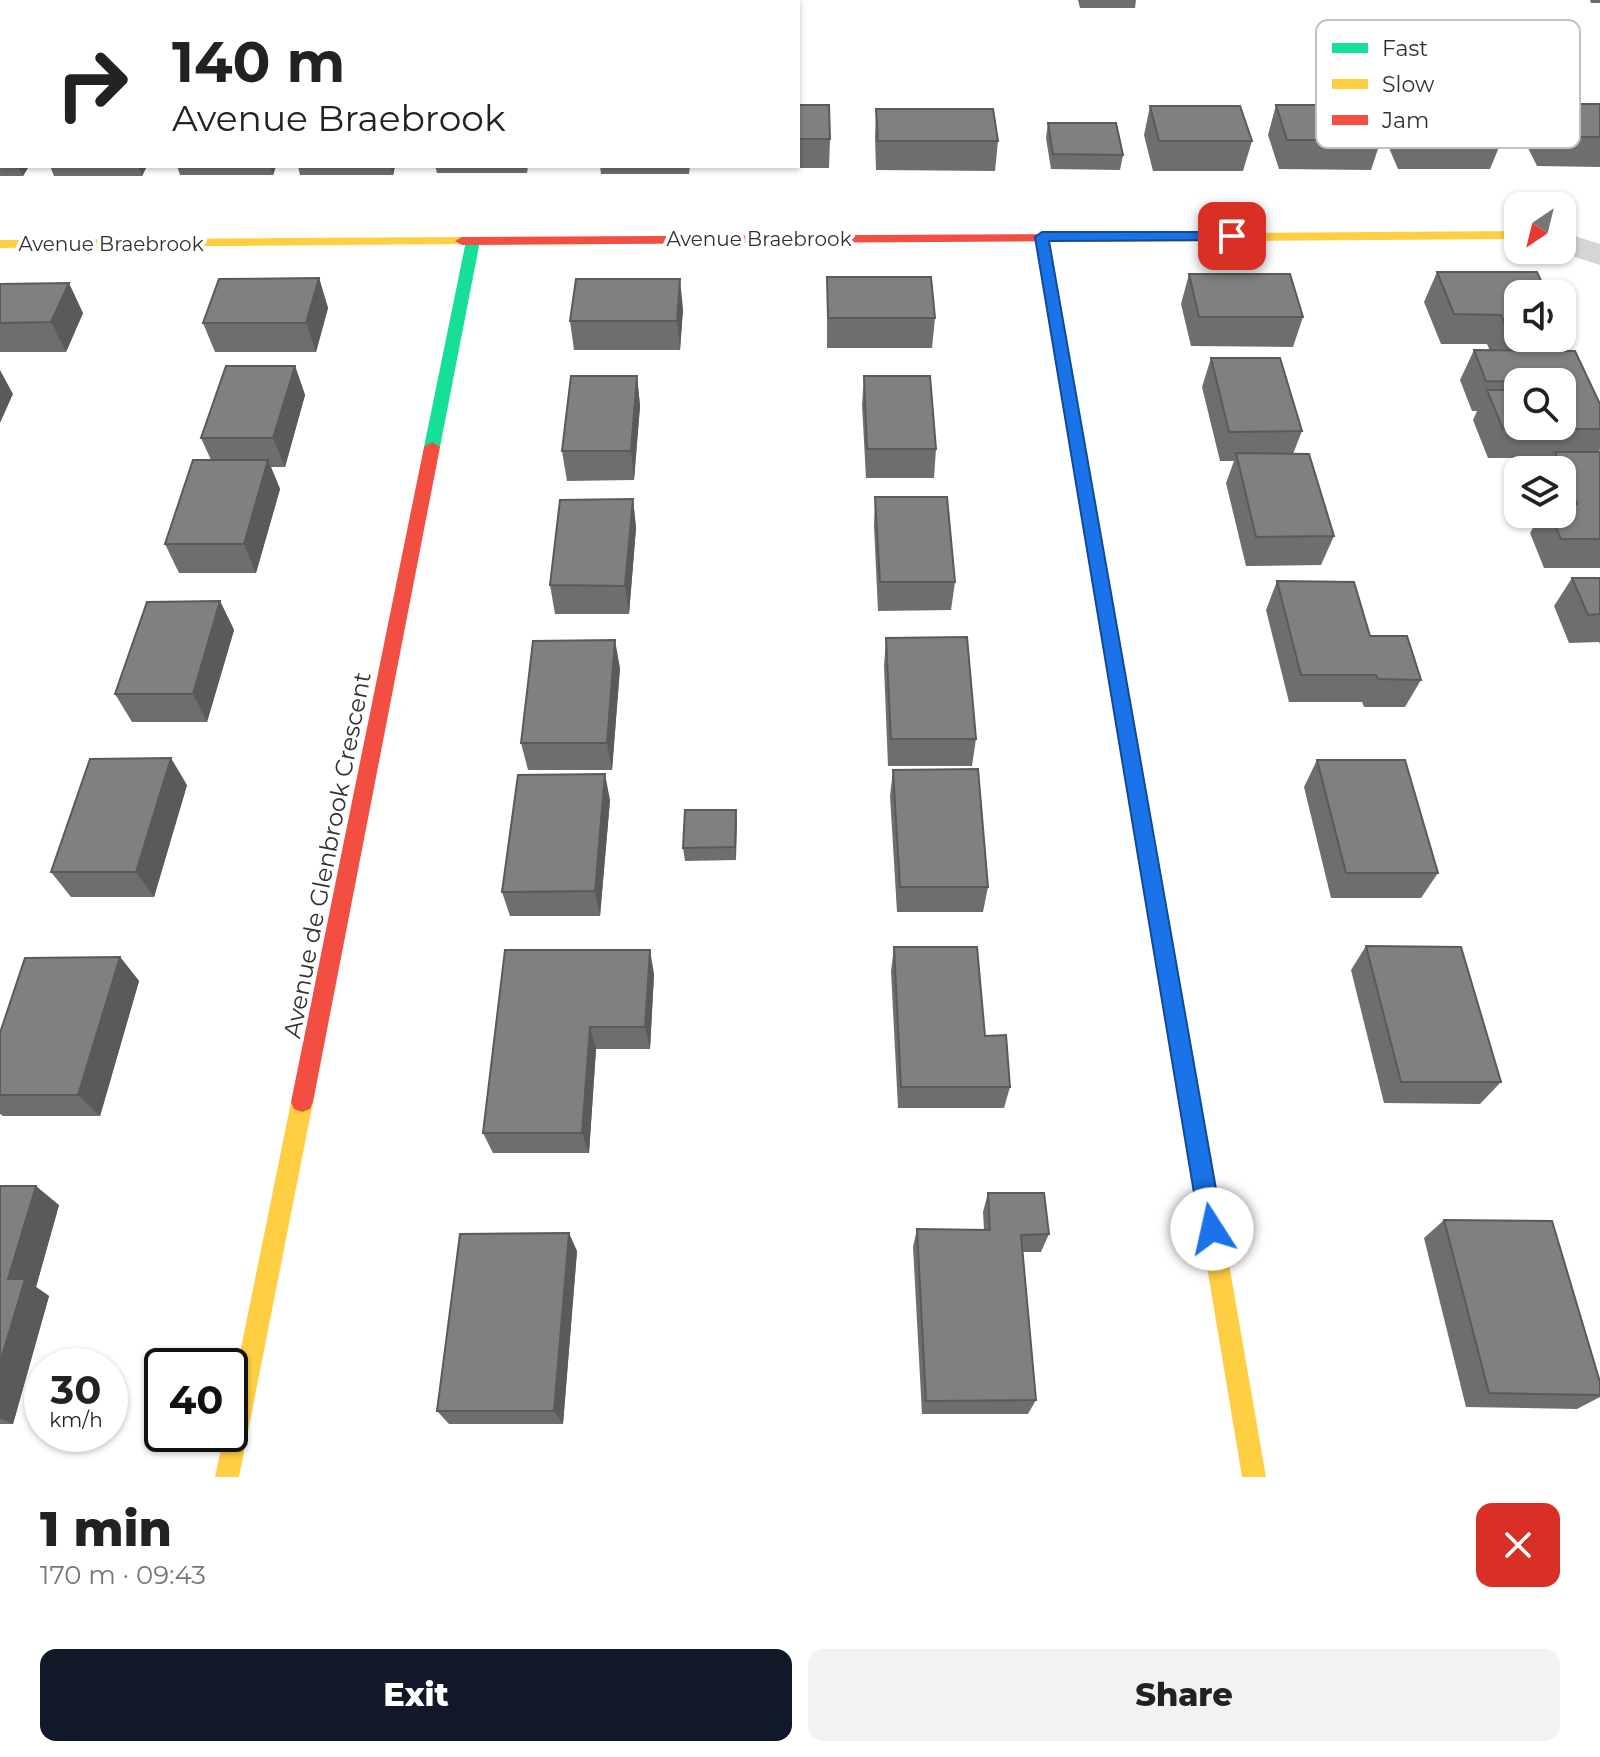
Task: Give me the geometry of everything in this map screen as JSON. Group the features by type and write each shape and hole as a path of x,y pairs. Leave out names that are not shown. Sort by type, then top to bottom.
{"street":[{"name":"Avenue Braebrook","path":"0,244 1504,235"},
{"path":"1042,237 1254,1477"},
{"name":"Avenue de Glenbrook Crescent","path":"227,1477 473,241"},
{"path":"1576,247 1600,255"}],"building":[{"path":"1580,104 1600,104 1600,137 1580,137"},
{"path":"800,105 829,105 830,139 800,139"},
{"path":"1276,105 1316,105 1316,140 1287,140"},
{"path":"1150,106 1240,106 1252,141 1159,141"},
{"path":"876,109 993,109 998,141 878,141"},
{"path":"1048,123 1116,123 1123,155 1053,154"},
{"path":"1437,272 1537,272 1541,280 1504,280 1504,322 1501,315 1454,314"},
{"path":"1189,274 1290,274 1303,317 1199,317"},
{"path":"827,277 931,277 935,318 828,318"},
{"path":"319,278 306,323 203,323 219,279"},
{"path":"576,279 680,279 677,321 570,321"},
{"path":"69,283 51,322 0,323 0,284"},
{"path":"1474,350 1575,352 1600,404 1600,429 1576,429 1576,368 1504,368 1504,381 1486,381"},
{"path":"1211,358 1280,358 1302,431 1229,432"},
{"path":"226,366 295,366 273,438 201,438"},
{"path":"571,376 637,376 631,451 562,451"},
{"path":"864,376 930,376 936,449 867,449"},
{"path":"1487,390 1504,390 1504,429 1503,429"},
{"path":"1555,452 1600,452 1600,539 1561,539 1556,528 1576,528 1576,456 1557,456"},
{"path":"1236,453 1309,454 1334,536 1256,537"},
{"path":"193,460 268,460 244,544 165,544"},
{"path":"875,497 947,497 955,582 880,582"},
{"path":"633,499 625,586 550,585 560,500"},
{"path":"1572,578 1600,578 1600,614 1588,615"},
{"path":"1277,581 1354,582 1370,636 1407,636 1421,680 1378,679 1376,675 1301,675"},
{"path":"220,601 193,694 115,694 147,602"},
{"path":"967,637 976,739 891,739 886,638"},
{"path":"615,640 607,743 521,743 533,641"},
{"path":"171,758 136,872 51,872 90,759"},
{"path":"1317,760 1405,760 1438,873 1346,873"},
{"path":"978,769 988,887 900,887 893,770"},
{"path":"605,774 595,891 502,892 518,775"},
{"path":"685,810 736,810 735,847 683,848"},
{"path":"1366,946 1461,947 1501,1082 1401,1082"},
{"path":"894,947 977,947 985,1036 1006,1035 1010,1087 901,1087"},
{"path":"505,950 650,950 645,1027 590,1027 582,1133 483,1133"},
{"path":"120,957 78,1095 0,1095 0,1033 25,958"},
{"path":"0,1186 36,1186 8,1279 25,1279 0,1363"},
{"path":"988,1193 1044,1193 1049,1234 1021,1235 1036,1400 926,1401 917,1229 990,1230"},
{"path":"1444,1220 1552,1221 1600,1382 1600,1395 1489,1393"},
{"path":"569,1233 554,1411 437,1411 460,1234"}],"traffic: fast":[{"path":"432,447 473,241"}],"traffic: slow":[{"path":"1089,238 1504,235"},
{"path":"1042,237 1107,615"},
{"path":"0,244 462,241"},
{"path":"227,1477 302,1102"},
{"path":"1206,1195 1254,1477"}],"traffic: jam":[{"path":"462,241 1089,238"},
{"path":"302,1102 432,447"},
{"path":"1107,615 1206,1195"}],"route":[{"path":"1212,1229 1042,237 1232,236"}]}
